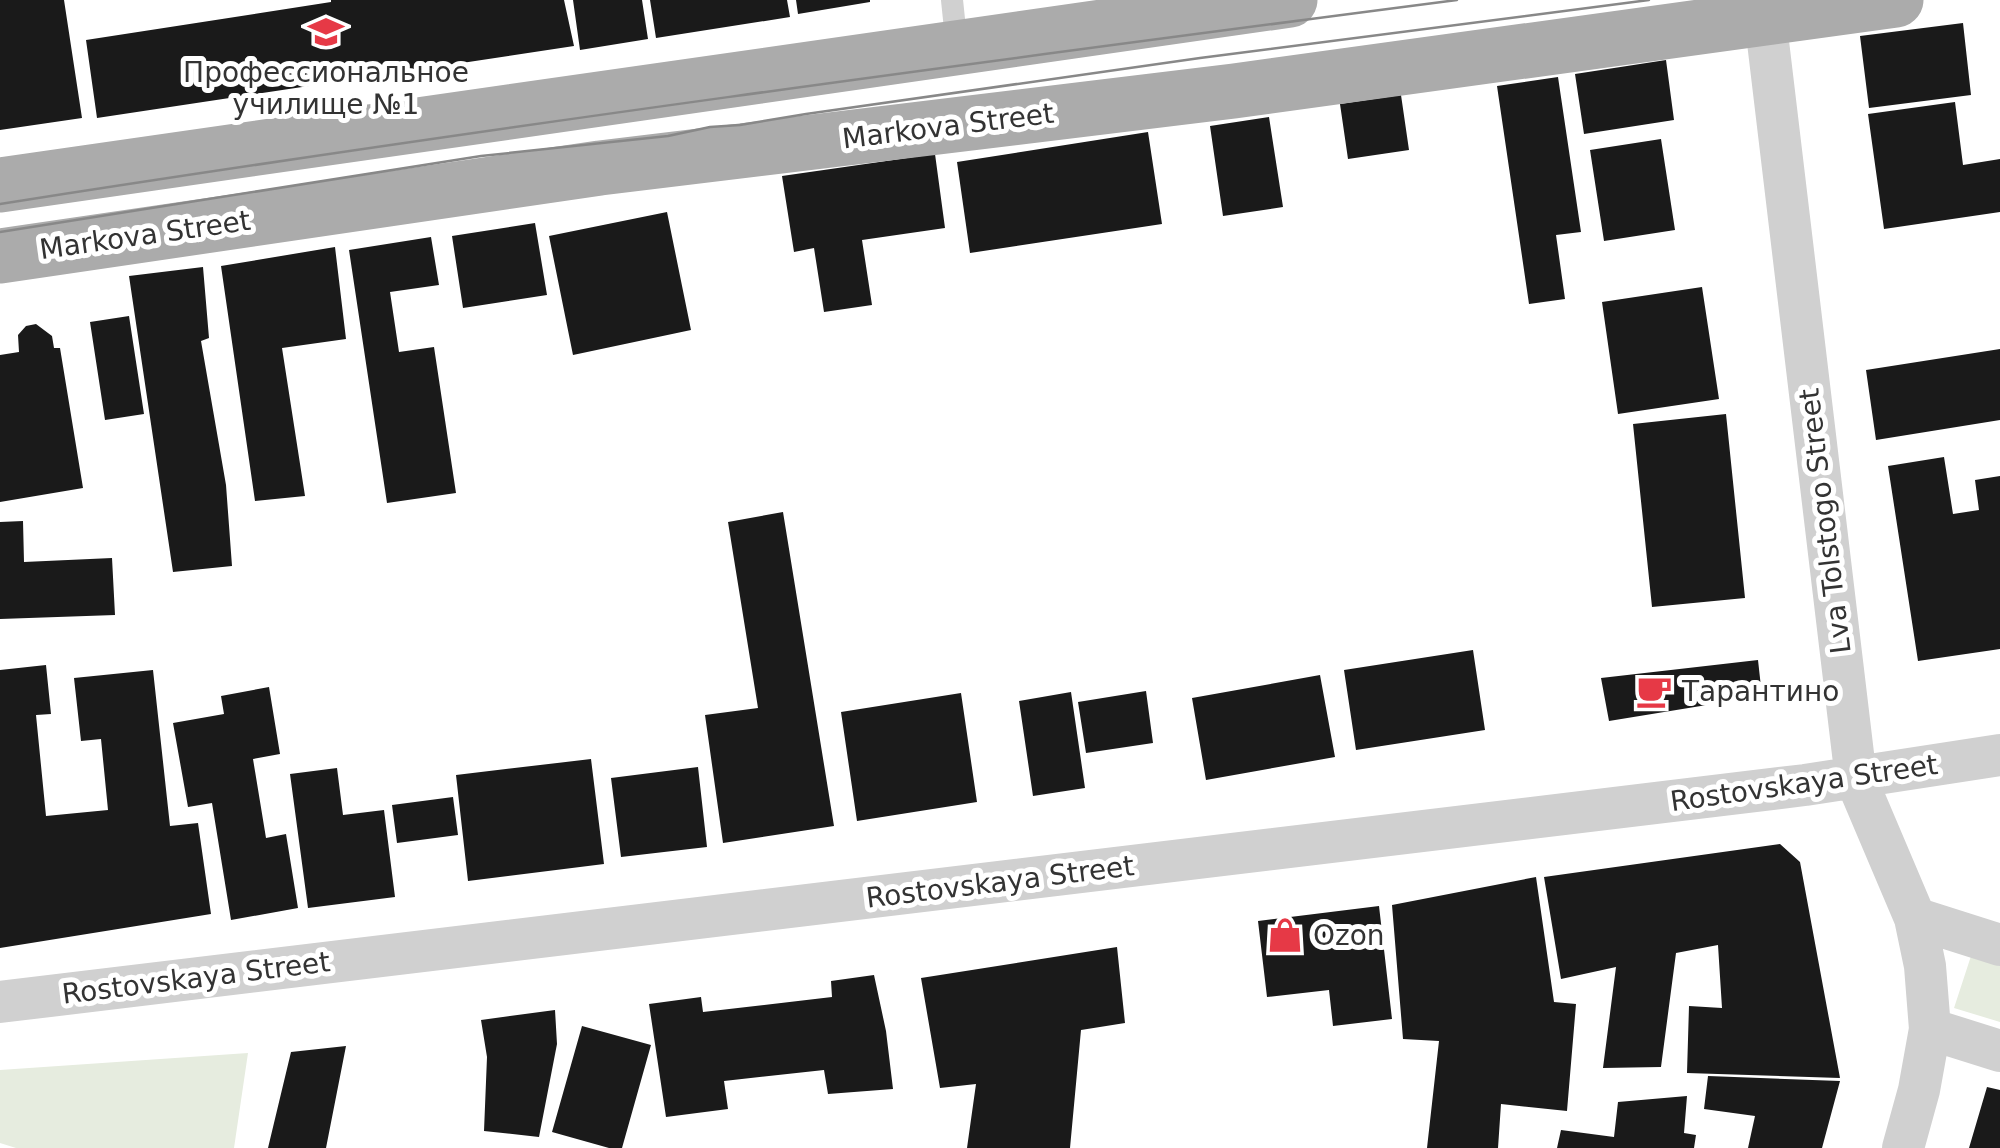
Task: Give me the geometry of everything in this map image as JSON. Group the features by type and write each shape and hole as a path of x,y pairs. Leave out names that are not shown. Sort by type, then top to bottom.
{"main road":[{"path":"0,185 955,24 1290,0"},
{"name":"Markova Street","path":"0,256 600,168 1234,91 1764,9 1896,0"}],"street":[{"name":"Lva Tolstogo Street","path":"1764,9 1856,779 1914,918 1925,966 1930,1029 1903,1148"},
{"name":"Rostovskaya Street","path":"0,1002 1856,779 2000,755"},
{"path":"1914,918 2000,944"},
{"path":"1930,1029 2000,1051"}],"shaded area":[{"path":"1971,956 2000,966 2000,1022 1954,1008"},
{"path":"248,1053 234,1148 16,1148 0,1143 0,1070"}],"building":[{"path":"0,0 64,0 82,118 0,130"},
{"name":"Профессиональное училище №1","path":"331,0 564,0 574,46 97,118 86,40"},
{"path":"573,0 642,0 648,39 580,50"},
{"path":"650,0 787,0 790,17 656,38"},
{"path":"796,0 870,0 870,2 798,14"},
{"path":"1963,23 1971,95 1869,108 1860,36"},
{"path":"1666,60 1674,120 1584,134 1575,74"},
{"path":"1558,77 1581,232 1556,235 1565,299 1529,304 1497,86"},
{"path":"1401,95 1409,150 1348,159 1340,104"},
{"path":"1955,102 1963,165 2000,159 2000,212 1884,229 1868,114"},
{"path":"1269,117 1283,207 1223,216 1210,126"},
{"path":"1148,132 1162,224 970,253 957,162"},
{"path":"1661,139 1675,230 1604,241 1590,150"},
{"path":"935,154 945,228 862,240 872,305 824,312 814,248 794,252 782,176"},
{"path":"667,212 691,330 573,355 549,236"},
{"path":"535,223 547,295 463,308 452,236"},
{"path":"431,237 439,285 390,292 399,352 434,347 456,493 387,503 349,250"},
{"path":"335,247 346,339 282,348 305,496 255,501 221,266"},
{"path":"203,267 209,338 201,341 226,485 232,566 173,572 129,276"},
{"path":"1702,287 1719,399 1618,414 1602,302"},
{"path":"129,316 144,414 105,420 90,322"},
{"path":"36,324 52,336 54,348 60,348 83,488 0,502 0,355 19,352 18,335 26,326"},
{"path":"2000,349 2000,420 1876,440 1866,370"},
{"path":"1726,414 1745,598 1652,607 1633,424"},
{"path":"1944,457 1953,514 1979,510 1975,480 2000,476 2000,649 1918,661 1888,466"},
{"path":"783,512 834,826 723,843 705,715 758,708 728,522"},
{"path":"23,521 24,562 112,558 115,615 0,619 0,522"},
{"path":"1473,650 1485,730 1356,750 1344,670"},
{"name":"Тарантино","path":"1758,660 1762,696 1609,721 1601,678"},
{"path":"46,665 51,714 36,715 46,816 108,810 101,739 81,741 74,678 153,670 170,826 198,823 211,914 0,948 0,670"},
{"path":"1320,675 1335,757 1206,780 1192,698"},
{"path":"269,687 280,754 253,759 266,838 286,834 298,908 231,920 212,803 188,807 173,723 224,714 221,696"},
{"path":"1146,691 1153,743 1086,753 1078,702"},
{"path":"1071,692 1085,788 1033,796 1019,701"},
{"path":"961,693 977,802 857,821 841,712"},
{"path":"591,759 604,864 468,881 456,775"},
{"path":"698,767 707,847 621,857 611,778"},
{"path":"337,768 343,815 384,810 395,897 308,908 290,774"},
{"path":"453,797 458,835 397,843 392,805"},
{"path":"1780,844 1800,862 1840,1078 1687,1073 1689,1006 1722,1008 1718,945 1676,953 1661,1067 1603,1068 1616,967 1561,979 1544,877"},
{"path":"1536,877 1554,1002 1576,1004 1567,1111 1501,1104 1498,1148 1427,1148 1439,1041 1403,1039 1392,905"},
{"path":"1379,906 1392,1019 1333,1026 1329,990 1267,997 1258,921"},
{"path":"1117,947 1125,1023 1081,1030 1070,1148 967,1148 976,1084 940,1088 921,978"},
{"path":"874,975 893,1089 828,1094 824,1070 724,1081 728,1109 666,1117 649,1004 701,997 703,1012 832,997 831,981"},
{"path":"555,1010 557,1044 539,1137 484,1131 487,1057 481,1020"},
{"path":"582,1026 651,1045 622,1148 552,1132"},
{"path":"346,1046 326,1148 268,1148 291,1052"},
{"path":"1708,1076 1840,1081 1822,1148 1748,1148 1755,1116 1704,1109"},
{"path":"1987,1087 2000,1090 2000,1148 1969,1148"},
{"path":"1687,1096 1684,1133 1696,1135 1694,1148 1557,1148 1561,1130 1614,1137 1618,1102"}],"tram line":[{"path":"0,204 728,97 1457,0"},
{"path":"0,232 481,156 668,136 1200,58 1649,0"}],"place":[{"name":"Профессиональное училище №1","path":"326,32"},
{"name":"Тарантино","path":"1654,691"},
{"name":"Ozon","path":"1285,935"}]}
